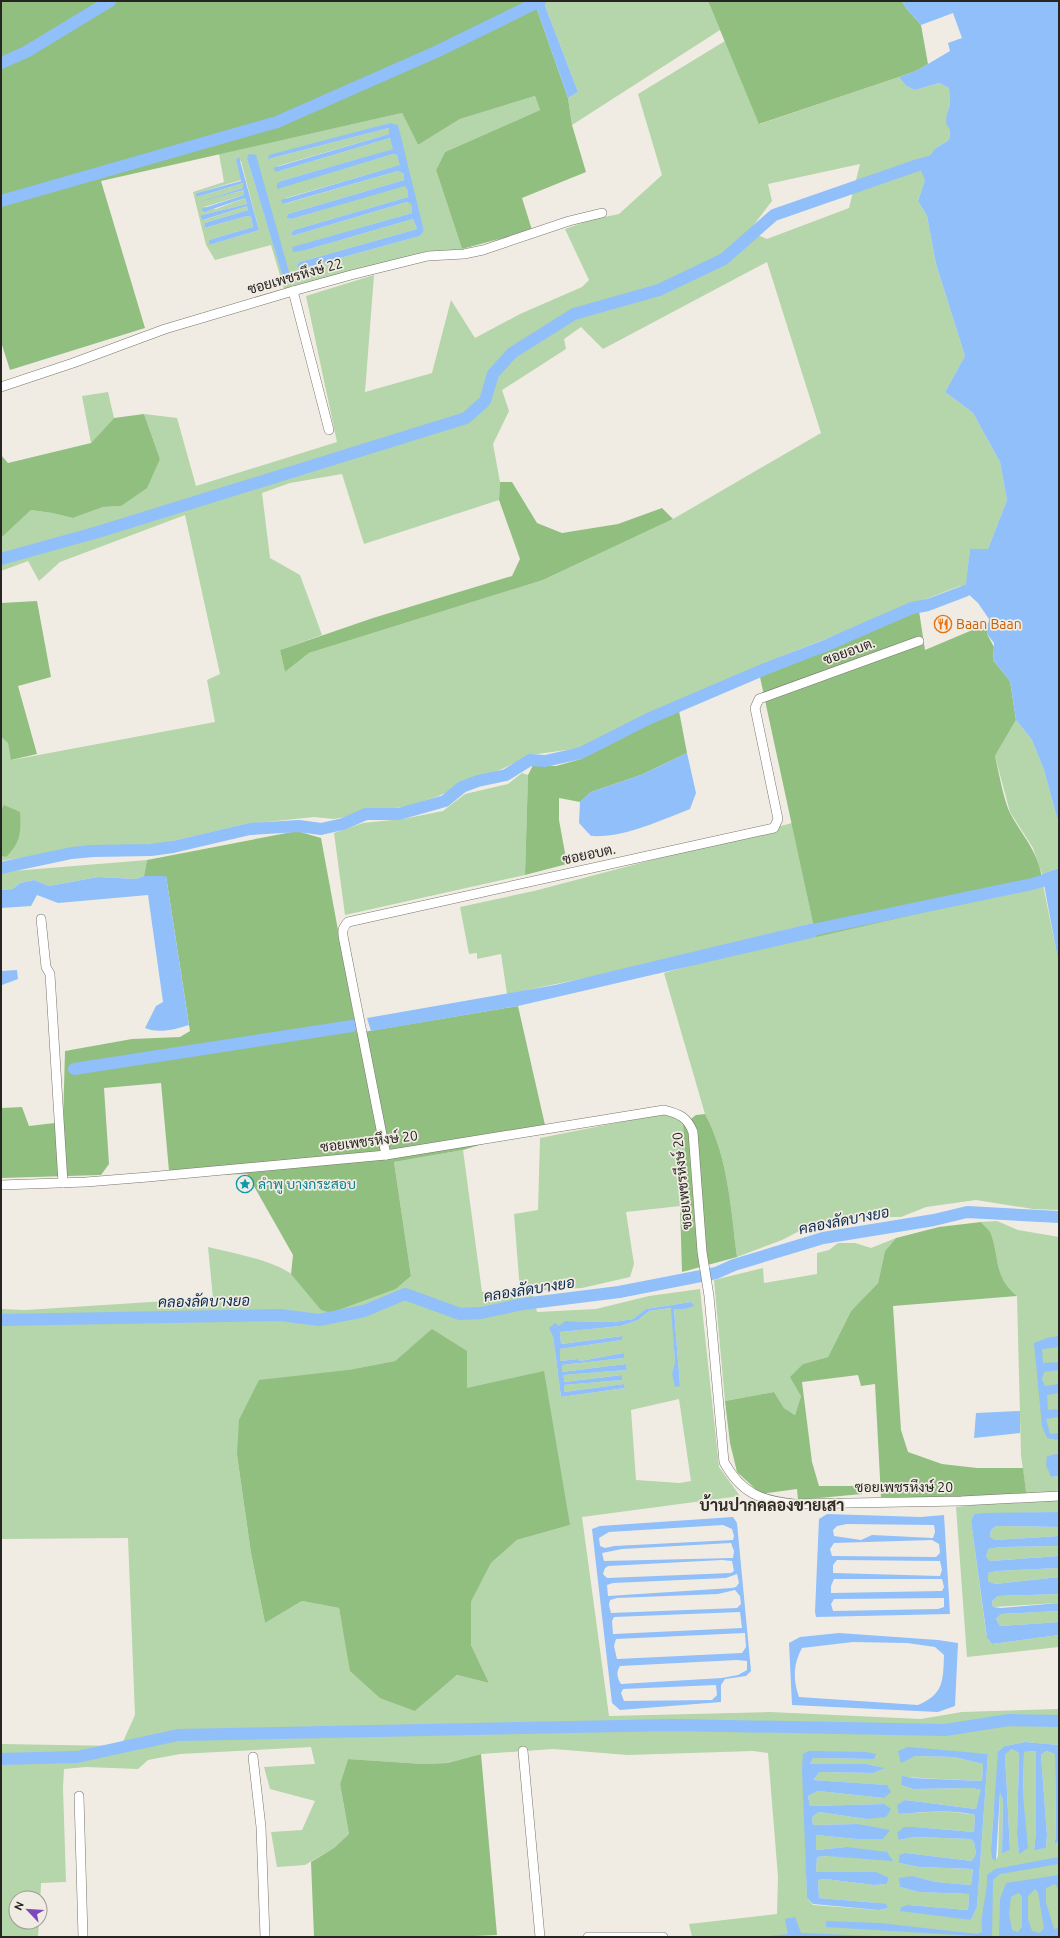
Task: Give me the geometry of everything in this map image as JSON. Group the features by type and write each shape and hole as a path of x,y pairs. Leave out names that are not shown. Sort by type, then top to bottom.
{"street":[{"name":"ซอยเพชรหึงษ์ 22","path":"1,387 73,363 165,329 351,274 428,256 464,254 483,250 569,221 602,213"},
{"path":"293,291 329,430"},
{"name":"ซอยอบต.","path":"386,1155 342,932 344,926 348,922 774,828 778,819 755,708 759,699 919,641"},
{"path":"41,919 46,966 50,974 63,1183"},
{"name":"ซอยเพชรหึงษ์ 20","path":"1,1185 63,1183 173,1175 386,1155 664,1110 680,1114 689,1121 693,1132 702,1252 709,1296 724,1462 732,1477 750,1492 771,1502 795,1504 960,1501 1059,1496"},
{"path":"523,1751 540,1937"},
{"path":"253,1757 261,1827 265,1937"},
{"path":"79,1796 83,1937"},
{"path":"588,1937 663,1937"}],"green space":[{"path":"1,1 534,1 568,98 572,125 586,172 522,198 532,230 462,249 436,170 445,152 540,110 535,96 460,119 418,145 402,113 101,181 145,328 10,370 1,342"},
{"path":"547,1 708,1 720,30 572,125 568,98 578,92 544,3"},
{"path":"708,1 902,1 906,8 921,25 928,64 916,71 759,124"},
{"path":"725,41 760,124 899,77 906,86 915,90 939,83 949,88 950,105 947,113 950,130 949,140 936,148 918,201 927,216 936,264 965,356 945,392 973,413 1000,462 1007,500 988,549 970,549 966,586 960,586 939,594 785,655 580,748 531,755 436,797 408,806 334,819 314,817 246,824 160,844 76,849 1,861 1,856 6,857 5,805 1,810 1,737 8,743 12,760 215,722 207,680 220,674 185,515 60,562 39,581 28,561 1,571 1,538 31,510 73,518 103,507 121,506 160,459 144,414 177,418 196,486 337,442 306,296 374,275 365,392 432,373 451,300 475,338 520,314 582,287 589,280 565,229 590,220 619,214 662,175 638,94","holes":["860,164 849,208 767,239 749,231 772,201 768,184","767,262 821,433 673,519 543,580 309,653 285,672 280,650 322,635 300,575 270,558 262,493 290,483 342,474 364,544 499,500 500,482 493,444 509,411 502,390 566,349 564,339 581,327 603,349"]},
{"path":"535,96 540,110 445,152 436,170 462,249 411,256 284,289 271,245 215,260 206,245 193,192 224,182 219,154 402,113 418,145 460,119","holes":["390,123 424,231 420,236 300,269 300,262 417,229 413,219 306,250 293,247 412,213 411,203 407,202 292,236 291,233 294,230 408,197 408,191 405,185 291,219 286,218 288,214 404,180 404,174 398,171 284,204 286,198 401,165 397,155 393,154 277,188 281,181 394,149 390,138 276,172 278,166 389,134 389,128 268,159","247,158 291,279 289,282 285,283","236,160 241,161 259,230 209,245 209,240 253,227 251,217 247,216 204,228 205,223 248,210 247,206 204,220 202,215 247,204 245,198 216,209 204,207 244,195 245,190 209,199 243,188 243,183 197,197 197,193 241,180"]},
{"path":"108,392 114,418 91,443 82,396"},
{"path":"144,414 160,459 147,488 121,506 103,507 73,518 31,510 1,538 1,455 8,463 91,443 114,418"},
{"path":"500,482 512,482 537,523 562,533 618,524 662,508 673,519 543,580 309,653 285,672 280,650 373,618 512,576 520,559 499,500"},
{"path":"37,601 51,677 18,686 37,754 11,760 8,743 1,737 1,603"},
{"path":"919,611 925,650 989,623 987,634 994,647 993,660 1010,681 1016,720 995,756 1003,793 1010,813 1035,855 1039,864 1043,885 816,937 760,677"},
{"path":"679,711 687,753 641,775 591,792 580,802 559,798 559,820 567,864 525,875 528,775 533,765 556,766 581,759 631,732"},
{"path":"1016,720 1032,740 1044,770 1059,825 1059,868 1042,874 1033,848 1010,812 995,756"},
{"path":"522,773 528,775 525,875 345,915 334,833 363,823 403,819 443,811 465,794 508,784"},
{"path":"4,805 20,812 19,836 15,846 6,857 1,856 1,810"},
{"path":"792,823 813,923 620,971 507,994 501,954 477,959 477,953 469,954 460,907 534,891"},
{"path":"297,831 321,838 357,1033 518,1006 545,1125 463,1150 394,1162 411,1276 396,1289 331,1313 321,1310 291,1274 293,1255 247,1174 212,1175 169,1171 161,1083 104,1088 109,1164 101,1175 1,1178 1,1108 22,1107 29,1126 63,1122 65,1051 132,1039 180,1037 190,1031 166,876 144,876 147,860"},
{"path":"147,860 144,876 136,879 98,877 49,886 34,880 20,883 13,889 1,890 1,872"},
{"path":"1043,885 1059,964 1059,1210 1033,1209 976,1200 926,1207 901,1217 876,1217 815,1223 782,1240 737,1257 724,1165 713,1130 705,1114 664,973 707,961"},
{"path":"666,1113 677,1118 683,1125 688,1198 680,1206 626,1212 634,1264 630,1277 582,1288 532,1291 537,1312 596,1309 649,1296 700,1289 719,1467 740,1496 582,1517 609,1716 770,1712 921,1719 962,1712 1059,1709 1059,1745 1025,1742 1005,1746 994,1807 991,1848 996,1860 998,1856 1000,1792 1003,1800 1002,1852 1010,1850 1005,1753 1012,1749 1019,1753 1017,1835 1019,1854 1024,1752 1036,1751 1036,1831 1034,1849 1046,1848 1047,1835 1041,1755 1046,1751 1055,1754 1056,1837 1054,1844 1059,1842 1059,1937 692,1937 689,1924 777,1914 778,1877 768,1753 753,1751 628,1755 553,1749 481,1754 448,1763 423,1764 348,1759 340,1784 349,1834 334,1848 305,1865 277,1867 271,1832 302,1830 315,1801 270,1789 264,1767 315,1764 311,1747 180,1754 148,1760 138,1769 86,1767 64,1769 63,1788 66,1882 41,1883 41,1890 8,1890 8,1930 38,1930 38,1937 1,1937 1,1744 121,1746 135,1715 128,1538 1,1539 1,1309 26,1310 213,1298 208,1247 250,1257 281,1268 296,1278 318,1305 331,1313 396,1289 411,1276 394,1162 463,1150 482,1292 520,1291 514,1214 538,1210 540,1138","holes":["691,1302 684,1309 674,1309 680,1386 672,1373 675,1362 672,1308 649,1311 638,1320 621,1326 560,1332 561,1344 621,1336 622,1340 560,1349 560,1361 578,1359 580,1361 624,1353 624,1358 562,1365 562,1372 626,1364 627,1370 562,1375 563,1382 622,1375 622,1380 563,1385 564,1392 624,1384 625,1388 561,1397 553,1336 565,1321 614,1322 633,1319 646,1309","409,1349 467,1388 570,1525 517,1540 491,1563 471,1602 471,1645 489,1683 457,1675 415,1711 343,1630 339,1608 302,1601 265,1623 251,1553 237,1455 348,1370 395,1361","679,1399 691,1481 679,1483 636,1480 631,1410","964,1753 988,1754 977,1907 971,1920 908,1905 968,1910 969,1894 919,1892 900,1887 913,1876 936,1882 971,1885 973,1869 919,1867 899,1863 906,1853 972,1861 976,1854 974,1842 971,1839 914,1837 899,1840 915,1827 974,1832 975,1815 947,1812 900,1814 905,1800 976,1809 982,1790 972,1788 913,1789 901,1785 903,1777 982,1781 983,1764 954,1757 915,1756","803,1755 874,1759 813,1758 810,1764 866,1764 884,1768 873,1773 820,1772 813,1780 886,1785 884,1798 818,1791 808,1796 810,1806 884,1804 866,1819 819,1812 812,1817 813,1825 857,1824 883,1839 856,1839 816,1835 816,1850 846,1847 827,1856 817,1857 816,1872 846,1872 889,1878 887,1884 874,1885 825,1879 818,1880 819,1898 878,1903 888,1908 879,1910 813,1905 807,1898"]},
{"path":"705,1114 713,1130 724,1165 737,1257 682,1272 680,1206 688,1198 683,1125 696,1115"},
{"path":"997,1221 1018,1230 1059,1237 1059,1453 1047,1456 1051,1477 1059,1476 1059,1512 974,1514 971,1521 985,1625 987,1638 992,1644 1059,1635 1059,1647 967,1657 956,1507 1027,1499 1021,1455 1017,1296 1009,1289 1004,1281 998,1267 991,1234 981,1222"},
{"path":"981,1222 991,1234 998,1266 1004,1281 1009,1289 1017,1296 893,1306 901,1430 908,1452 942,1464 977,1468 1023,1468 1027,1499 881,1497 875,1384 861,1386 858,1375 802,1382 812,1462 819,1486 860,1486 862,1494 798,1500 797,1489 761,1494 737,1472 730,1443 725,1401 774,1392 784,1408 795,1415 801,1396 790,1377 803,1364 828,1357 851,1311 878,1283 885,1251 896,1238 939,1227"},
{"path":"896,1238 885,1251 878,1283 851,1311 828,1357 803,1364 801,1396 795,1415 784,1408 774,1392 725,1401 714,1280 763,1268 764,1283 817,1274 817,1253 829,1250 838,1243 855,1243 871,1248"},
{"path":"432,1329 467,1351 467,1388 544,1371 570,1525 517,1540 491,1563 471,1602 471,1645 489,1683 457,1675 415,1711 380,1698 350,1671 339,1608 302,1601 265,1623 251,1553 237,1455 239,1420 259,1380 348,1370 395,1361"},
{"path":"996,1526 1059,1527 1059,1536 995,1540 990,1538 991,1530"},
{"path":"1059,1546 1059,1556 990,1561 986,1556 987,1549 1002,1547"},
{"path":"1059,1568 1059,1577 995,1584 988,1581 988,1573 997,1571"},
{"path":"1059,1594 1059,1603 993,1607 992,1601 998,1596"},
{"path":"1059,1611 1059,1622 1000,1626 996,1619 1001,1614"},
{"path":"481,1754 497,1935 453,1937 314,1937 311,1862 334,1848 349,1834 340,1784 348,1759 423,1764 448,1763"}],"water":[{"path":"534,1 547,1 544,3 578,92 568,98"},
{"path":"902,1 1059,1 1059,825 1044,770 1032,740 1016,720 1010,681 993,660 994,643 987,634 989,619 978,603 965,591 970,549 988,549 1007,500 1000,462 973,413 945,392 965,356 936,264 927,216 918,201 925,180 920,168 936,148 949,140 950,130 946,123 950,105 949,88 939,83 915,90 906,86 899,77 916,71 950,51 948,43 962,38 953,13 921,25 906,8"},
{"path":"390,123 398,125 424,231 420,236 300,269 297,266 300,262 417,229 413,219 306,250 293,252 292,247 412,213 411,204 407,202 292,236 291,233 294,230 408,197 408,191 405,186 291,219 286,218 288,214 404,180 404,174 398,171 283,204 281,200 400,165 397,155 393,154 277,189 277,184 281,181 393,149 390,138 276,172 273,168 389,134 389,128 268,159 269,155"},
{"path":"249,154 256,155 291,279 285,284 247,158"},
{"path":"239,157 259,230 209,245 209,240 253,227 251,217 247,216 204,228 205,223 248,210 247,206 203,220 201,217 202,215 247,204 245,198 204,212 201,209 244,195 244,190 199,202 243,188 243,183 197,197 196,195 197,193 241,181 236,160"},
{"path":"687,753 696,793 690,809 629,832 603,836 591,836 579,823 580,802 591,792 641,775"},
{"path":"1059,868 1059,965 1042,874"},
{"path":"144,876 166,876 189,1025 162,1031 145,1028 156,1006 163,1002 148,895 58,903 37,895 31,906 1,908 1,890 13,889 20,883 34,880 49,886 98,877 136,879"},
{"path":"813,923 816,937 518,1006 371,1031 367,1018 555,985"},
{"path":"17,970 18,979 2,985 1,990 1,971"},
{"path":"691,1302 694,1306 684,1309 674,1309 680,1386 675,1387 672,1373 675,1362 671,1308 649,1311 638,1320 621,1326 560,1332 561,1344 622,1336 622,1340 560,1349 560,1361 578,1359 580,1361 624,1353 624,1358 562,1365 562,1372 626,1364 627,1370 563,1375 564,1382 622,1375 622,1380 564,1385 564,1392 624,1384 625,1388 561,1397 553,1336 549,1328 555,1323 559,1326 565,1321 614,1322 633,1319 646,1309"},
{"path":"1059,1336 1059,1347 1042,1349 1043,1363 1059,1362 1059,1370 1044,1372 1042,1379 1045,1386 1059,1384 1059,1393 1047,1395 1048,1410 1059,1409 1059,1417 1046,1419 1050,1434 1059,1433 1059,1440 1047,1438 1042,1426 1034,1343 1047,1338"},
{"path":"1020,1411 1020,1433 974,1438 976,1413"},
{"path":"1059,1453 1059,1476 1051,1477 1046,1465 1047,1456"},
{"path":"1059,1512 1059,1527 996,1526 991,1530 990,1537 995,1540 1059,1536 1059,1546 1002,1547 988,1549 986,1556 990,1561 1059,1556 1059,1568 997,1571 988,1573 988,1581 995,1584 1059,1577 1059,1594 998,1596 992,1601 993,1607 1001,1608 1059,1603 1059,1611 1001,1614 996,1619 1000,1626 1059,1622 1059,1635 992,1644 987,1638 971,1521 974,1514"},
{"path":"827,1514 921,1517 944,1515 950,1614 816,1617 819,1519","holes":["847,1524 934,1525 935,1532 933,1538 872,1535 861,1540 834,1536 833,1530 837,1526","932,1540 939,1544 940,1553 936,1557 832,1556 830,1549 834,1543","837,1560 940,1561 942,1570 940,1576 833,1573 833,1565","834,1579 942,1579 944,1587 942,1591 831,1593 831,1586","944,1598 944,1607 938,1609 833,1611 831,1604 834,1599"]},
{"path":"733,1517 737,1523 751,1671 746,1676 725,1679 721,1685 721,1702 620,1710 612,1703 592,1529 600,1526","holes":["723,1525 732,1529 734,1536 733,1540 614,1546 605,1548 600,1546 599,1538 609,1532","731,1543 734,1551 733,1558 604,1561 602,1553 622,1549","722,1560 732,1561 734,1571 731,1573 607,1578 603,1574 605,1568 608,1566","737,1574 739,1583 736,1587 732,1588 608,1596 607,1585 613,1583 726,1578","735,1590 740,1596 741,1604 737,1608 611,1613 609,1605 610,1600 617,1598 718,1594","740,1612 742,1628 613,1634 612,1621 614,1617","745,1633 746,1647 742,1653 617,1659 614,1646 616,1639","737,1660 747,1661 747,1670 738,1675 722,1678 621,1684 618,1677 618,1670 620,1666","716,1685 717,1695 712,1700 624,1701 621,1693 623,1689"]},
{"path":"839,1633 938,1640 958,1643 955,1706 938,1712 792,1705 789,1643 800,1637","holes":["853,1642 907,1643 935,1647 944,1655 940,1686 933,1696 927,1701 918,1705 799,1697 795,1672 797,1660 802,1648"]},
{"path":"1025,1742 1059,1745 1059,1842 1054,1844 1056,1837 1055,1754 1046,1751 1041,1755 1047,1835 1046,1848 1034,1850 1036,1831 1036,1751 1024,1752 1023,1796 1028,1848 1019,1854 1017,1835 1019,1753 1012,1749 1005,1754 1010,1850 1002,1853 1003,1800 1000,1793 996,1861 992,1858 991,1848 998,1752 1005,1746"},
{"path":"908,1747 988,1754 977,1907 971,1920 900,1911 901,1907 908,1905 968,1910 969,1894 919,1892 900,1887 899,1878 913,1876 936,1882 971,1885 973,1869 919,1867 899,1863 899,1855 906,1853 972,1861 976,1854 974,1842 971,1839 914,1837 899,1840 897,1833 904,1827 974,1832 975,1815 957,1812 899,1814 897,1805 905,1800 976,1809 981,1790 972,1788 913,1789 901,1785 902,1776 913,1778 982,1781 983,1764 954,1757 915,1756 901,1763 898,1751"},
{"path":"809,1751 866,1752 876,1754 874,1759 813,1758 810,1764 866,1764 885,1768 873,1773 820,1772 813,1780 887,1785 891,1792 884,1798 818,1791 808,1796 810,1806 884,1804 891,1809 886,1817 866,1819 819,1812 812,1817 813,1825 857,1824 890,1830 883,1839 856,1839 816,1835 816,1850 846,1847 887,1852 893,1861 827,1856 817,1857 816,1872 876,1872 889,1878 887,1884 874,1885 825,1879 818,1880 819,1898 886,1904 888,1908 879,1910 813,1904 807,1898 802,1769 803,1754"},
{"path":"1059,1857 1059,1864 1000,1874 993,1880 992,1937 826,1927 826,1921 879,1923 978,1934 982,1932 982,1917 987,1875 995,1869"},
{"path":"1059,1875 1059,1890 1055,1884 1046,1888 1046,1903 1054,1929 1059,1928 1059,1937 999,1936 1000,1899 1006,1883","holes":["1035,1889 1038,1892 1044,1928 1040,1933 1032,1931 1028,1919 1028,1896","1018,1893 1022,1896 1022,1927 1018,1932 1012,1930 1009,1914 1011,1897"]},
{"path":"795,1917 801,1933 896,1937 759,1937 788,1934 785,1919"}],"waterway":[{"path":"1,63 26,52 110,1"},
{"path":"1,201 277,122 438,51 540,1"},
{"path":"1,559 98,532 466,418 485,401 493,374 512,353 574,314 659,290 724,259 774,215 918,165 940,159"},
{"path":"1,868 72,853 93,851 151,850 173,847 250,829 299,826 321,829 343,824 366,814 399,814 445,801 462,787 478,781 506,775 530,760 545,761 581,753 648,719 765,669 827,645 912,608 928,605 965,591"},
{"path":"798,933 1032,884 1059,876"},
{"path":"74,1069 352,1026"},
{"name":"คลองลัดบางยอ","path":"1,1320 280,1315 319,1320 364,1311 405,1294 460,1314 481,1313 523,1304 619,1292 716,1273 734,1265 823,1238 934,1220 967,1212 1059,1217"},
{"path":"1,1759 77,1757 178,1735 674,1725 945,1730 1009,1720 1059,1721"}],"place":[{"name":"Baan Baan","path":"943,624"},
{"name":"ลำพู บางกระสอบ","path":"245,1184"}],"district":[{"name":"บ้านปากคลองขายเสา","path":"772,1505"}]}
